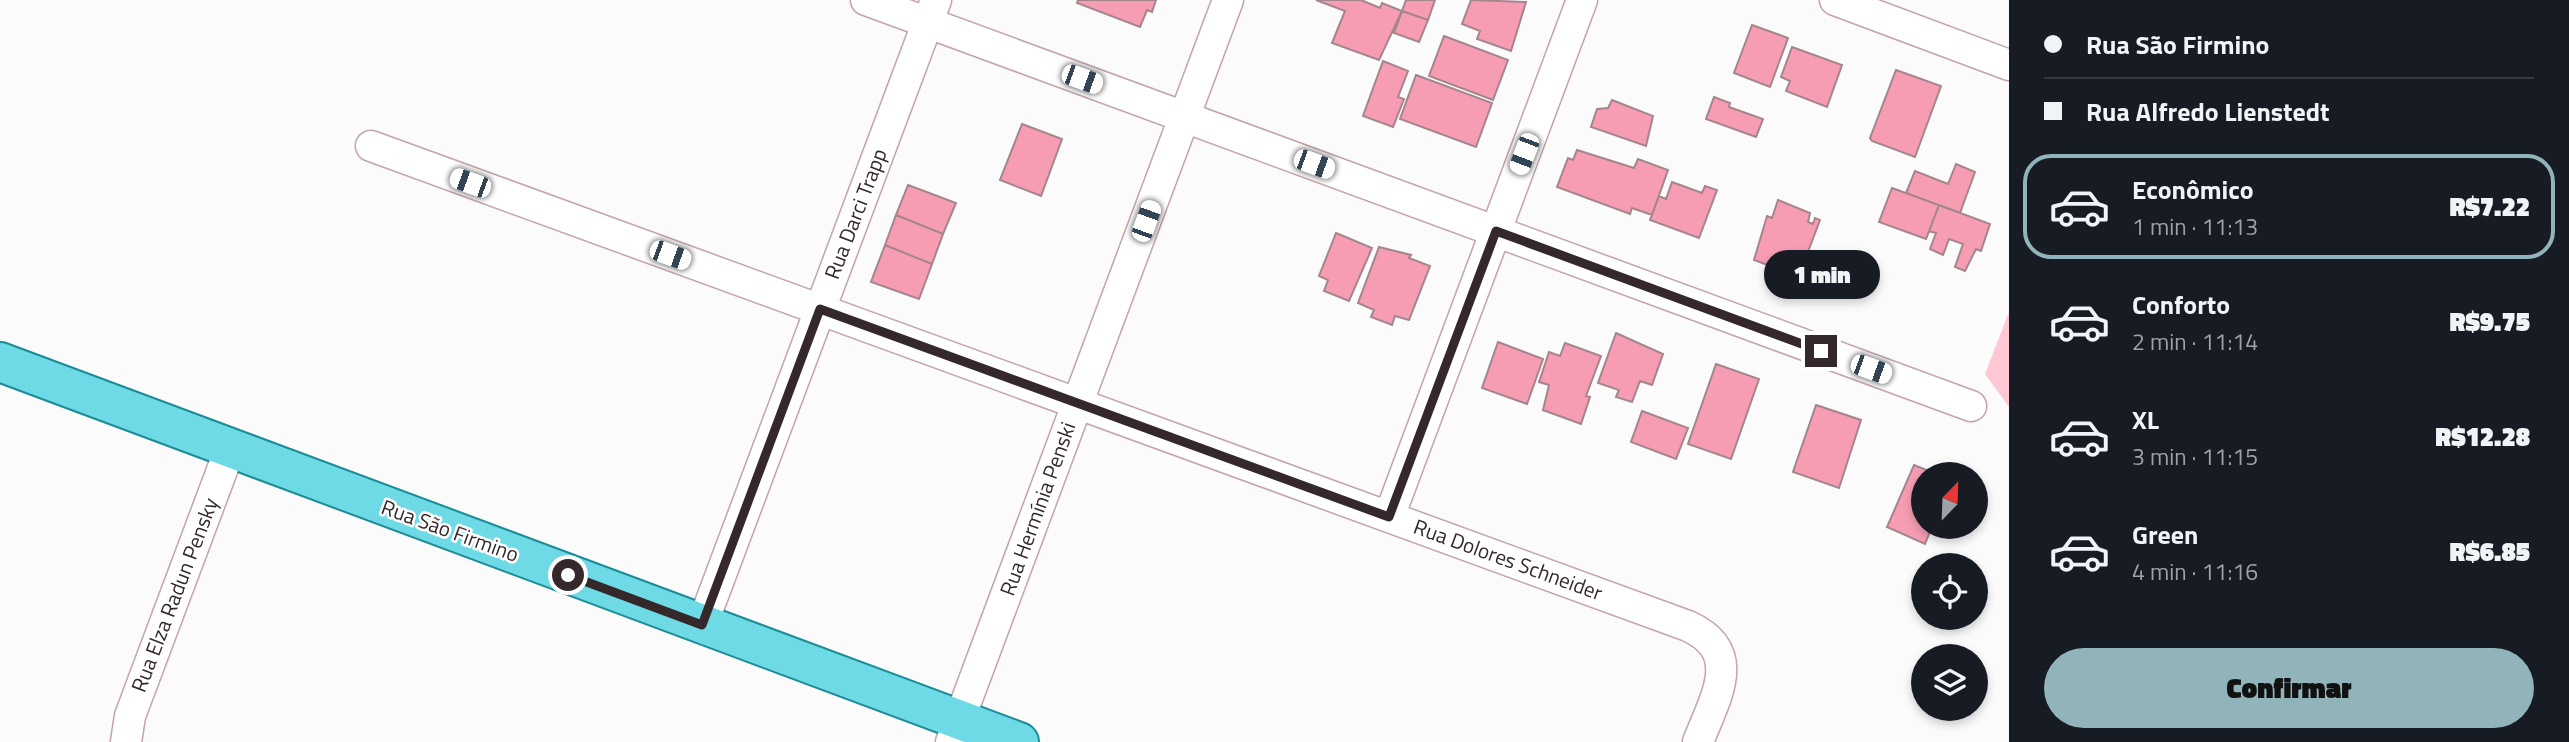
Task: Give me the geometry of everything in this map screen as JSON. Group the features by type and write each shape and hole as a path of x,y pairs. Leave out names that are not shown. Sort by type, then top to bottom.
{"main road":[{"name":"Rua São Firmino","path":"0,362 702,625 955,731 1019,742"}],"street":[{"path":"866,0 932,11 1185,117 1971,406"},
{"name":"Rua Hermínia Penski","path":"955,731 1228,0"},
{"path":"1389,517 1582,0"},
{"path":"1835,0 2009,65"},
{"name":"Rua Darci Trapp","path":"702,625 932,11"},
{"name":"Rua Dolores Schneider","path":"371,146 1704,633 1716,646 1723,677 1698,742"},
{"name":"Rua Elza Radun Pensky","path":"126,742 130,716 230,449"}],"shaded area":[{"path":"2009,312 2009,407 1985,374"}],"building":[{"path":"1078,0 1156,0 1152,12 1147,10 1140,27 1077,3"},
{"path":"1316,0 1361,0 1380,8 1382,3 1402,11 1379,60 1332,43 1345,11"},
{"path":"1406,0 1435,0 1428,20 1402,11"},
{"path":"1471,0 1526,2 1511,51 1477,39 1480,31 1462,24"},
{"path":"1402,11 1428,20 1419,42 1394,33"},
{"path":"1752,25 1788,38 1770,87 1734,73"},
{"path":"1444,36 1508,60 1493,100 1429,76"},
{"path":"1792,47 1842,65 1827,107 1786,91 1790,81 1781,77"},
{"path":"1383,61 1408,71 1398,97 1404,99 1393,127 1363,116"},
{"path":"1896,70 1941,86 1915,157 1870,138"},
{"path":"1416,75 1492,103 1476,147 1400,119"},
{"path":"1714,97 1730,103 1729,107 1763,119 1756,137 1706,119"},
{"path":"1612,100 1653,116 1646,146 1591,127 1597,109 1608,108"},
{"path":"1022,124 1062,139 1041,196 1000,180"},
{"path":"1577,150 1634,168 1638,159 1668,170 1652,215 1632,208 1630,214 1557,187 1568,158 1573,160"},
{"path":"1956,164 1975,172 1960,213 1906,193 1915,171 1948,184"},
{"path":"1672,182 1702,193 1705,186 1717,190 1699,238 1650,220 1659,196 1666,199"},
{"path":"908,185 956,203 943,234 896,215"},
{"path":"1892,188 1939,205 1926,239 1879,222"},
{"path":"1778,200 1810,213 1808,222 1813,224 1815,218 1820,220 1801,270 1792,266 1789,273 1754,260 1767,216 1772,218"},
{"path":"1939,205 1990,224 1981,251 1976,249 1965,271 1955,267 1963,244 1949,239 1943,255 1930,249 1936,233 1929,231"},
{"path":"896,215 943,234 932,264 885,245"},
{"path":"1336,233 1372,248 1349,301 1324,291 1328,280 1319,276"},
{"path":"885,245 932,264 919,299 871,282"},
{"path":"1379,247 1411,255 1409,258 1430,266 1409,320 1395,316 1392,325 1371,317 1374,310 1358,303"},
{"path":"1616,333 1663,354 1652,385 1640,381 1632,402 1616,397 1619,390 1598,383"},
{"path":"1498,342 1543,359 1527,404 1482,388"},
{"path":"1565,343 1601,356 1586,396 1590,397 1581,424 1543,410 1549,385 1539,382 1549,352 1560,356"},
{"path":"1716,364 1759,379 1731,459 1688,444"},
{"path":"1816,405 1861,420 1839,488 1793,472"},
{"path":"1642,411 1688,428 1676,459 1631,442"},
{"path":"1911,472 1911,538 1887,527"},
{"path":"1914,539 1927,539 1925,544"}],"route":[{"path":"568,575 702,625 820,309 1389,517 1496,231 1821,351"}]}
